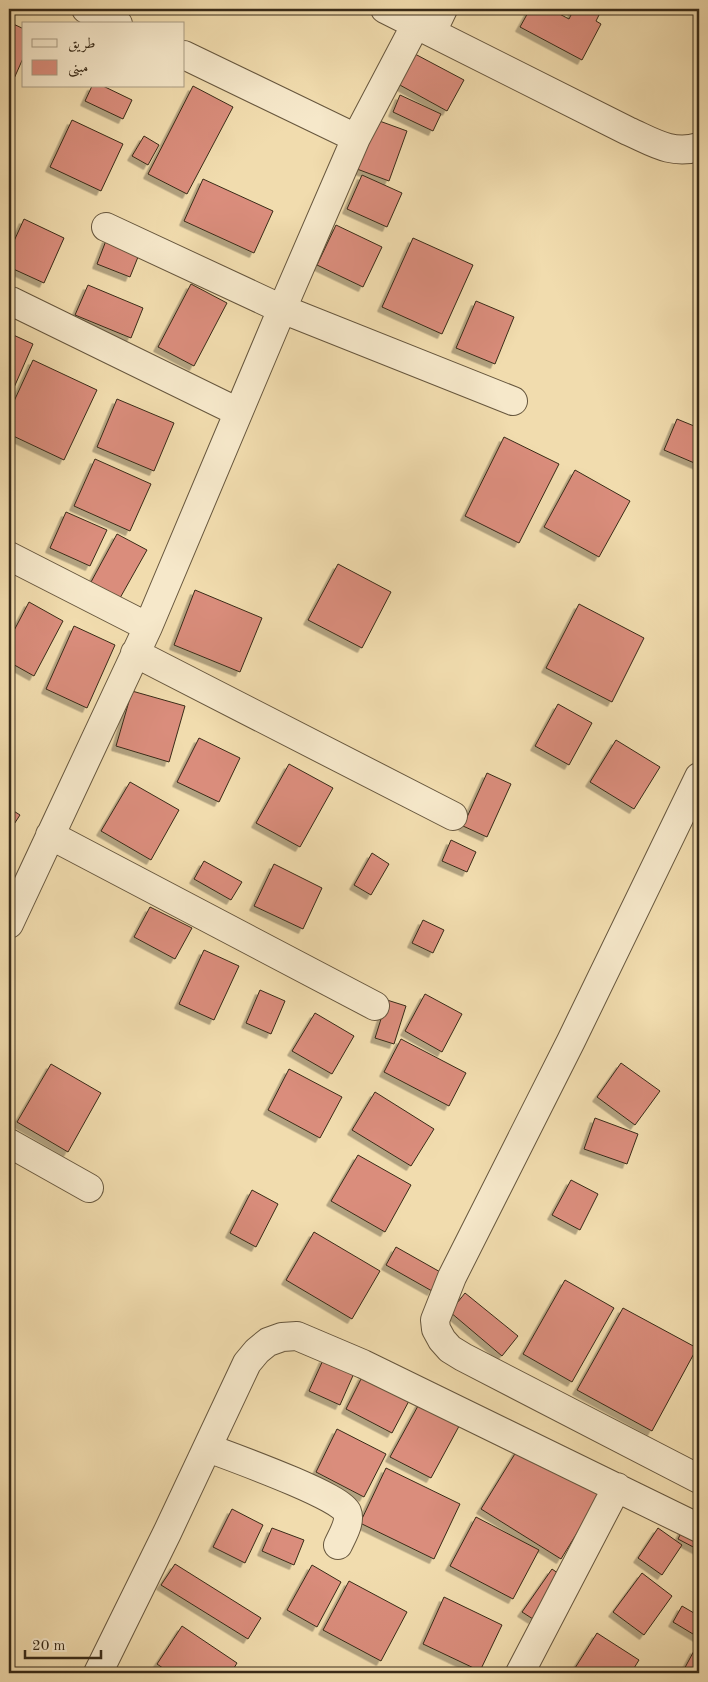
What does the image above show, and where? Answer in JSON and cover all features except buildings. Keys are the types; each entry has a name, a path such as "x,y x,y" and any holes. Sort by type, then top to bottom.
{"street":[{"path":"86,9 114,22"},
{"path":"385,9 430,22 628,131 666,148 685,151 699,147"},
{"path":"9,924 148,627 356,138 430,22"},
{"path":"185,55 356,138"},
{"path":"106,227 282,309 513,401"},
{"path":"11,301 238,412"},
{"path":"9,556 148,627"},
{"path":"135,653 453,816"},
{"path":"699,777 571,1041 452,1277 435,1320 436,1329 442,1340 450,1349 462,1357 699,1479"},
{"path":"50,835 375,1006"},
{"path":"9,1143 89,1188"},
{"path":"98,1673 208,1448 247,1363 268,1342 282,1337 297,1336 363,1364 699,1528"},
{"path":"208,1448 302,1486 340,1504 347,1512 348,1517 338,1545"},
{"path":"520,1673 617,1487"}]}
